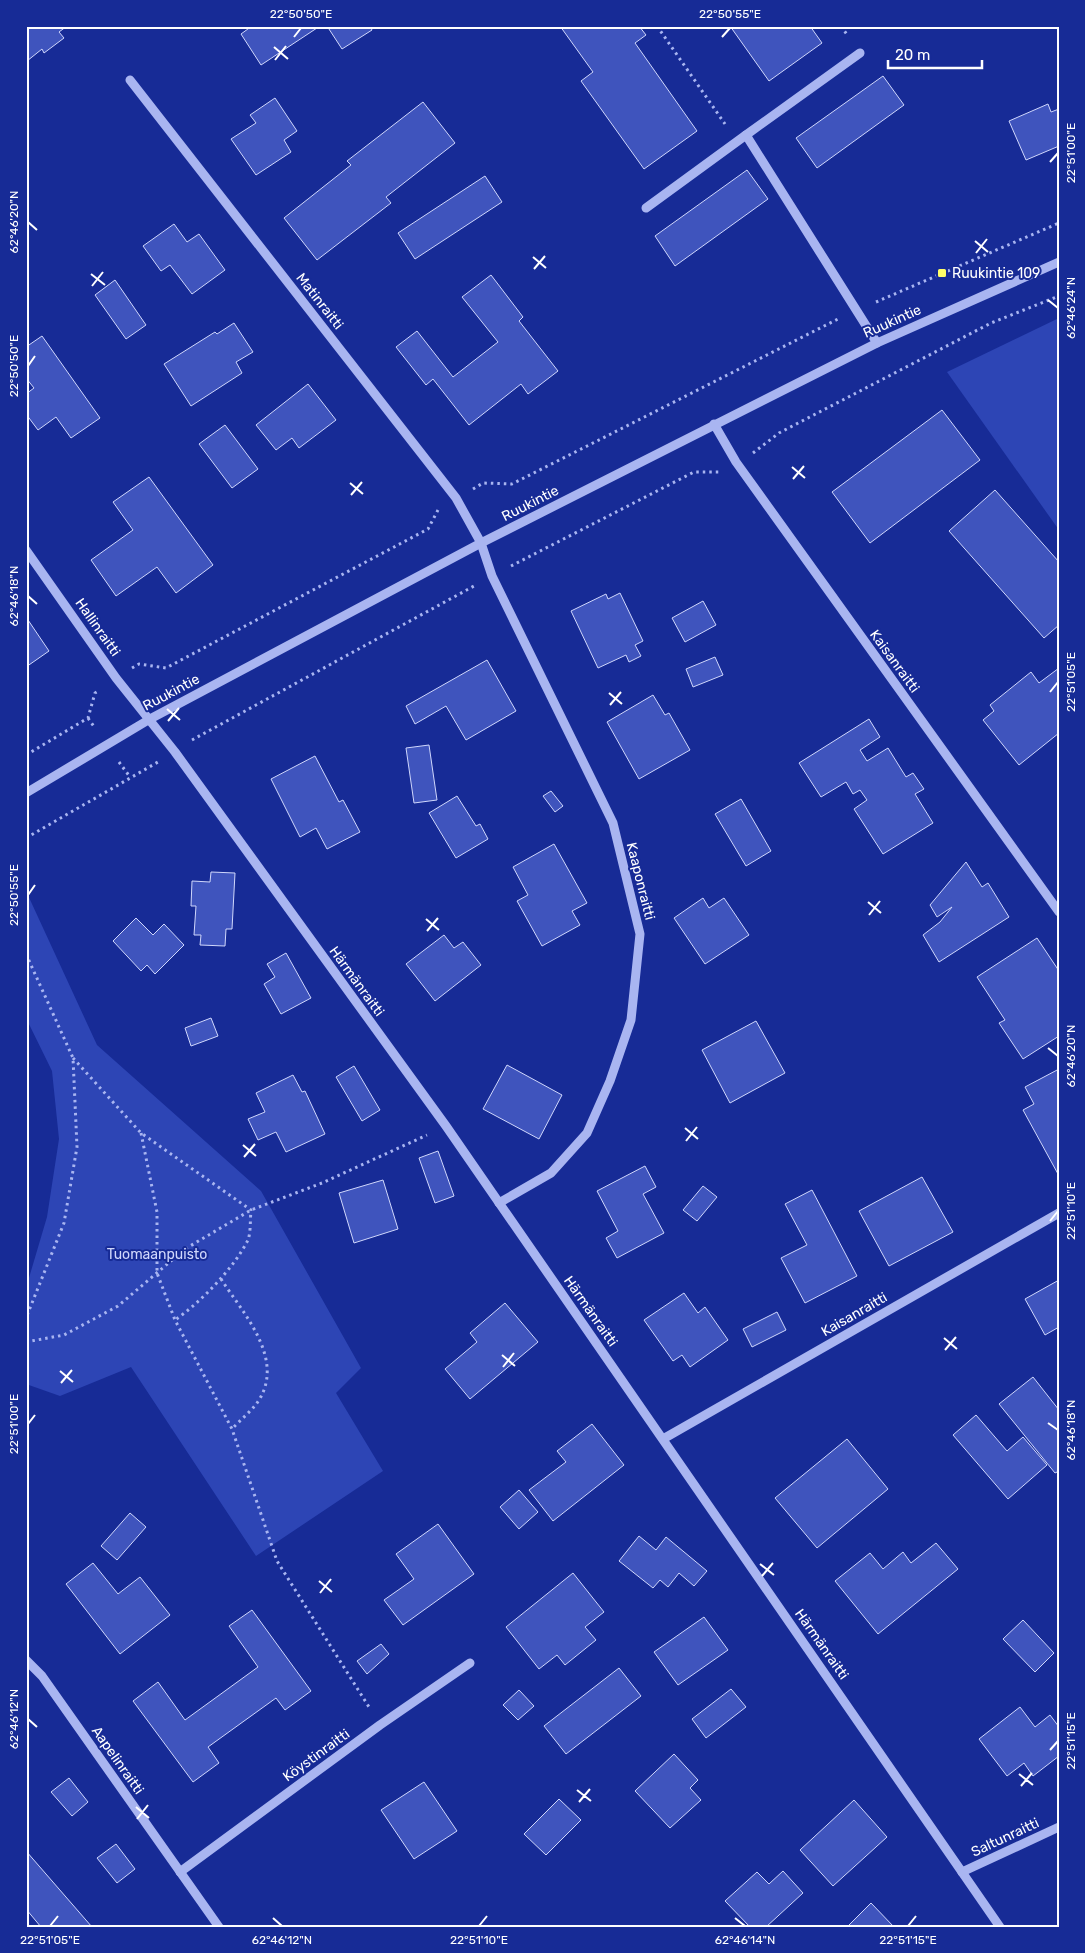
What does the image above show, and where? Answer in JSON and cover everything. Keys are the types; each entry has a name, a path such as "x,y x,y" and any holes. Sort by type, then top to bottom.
{"street":[{"path":"646,208 860,53"},
{"name":"Matinraitti","path":"130,80 456,498 481,544"},
{"path":"746,135 877,343"},
{"name":"Ruukintie","path":"26,794 150,719 481,544 714,424 877,343 1059,262"},
{"name":"Kaisanraitti","path":"714,424 736,462 1059,912"},
{"name":"Kaaponraitti","path":"481,544 492,576 613,823 640,934 631,1020 610,1081 587,1132 551,1173 499,1203"},
{"name":"Hallinraitti","path":"26,550 116,678 150,719"},
{"name":"Härmänraitti","path":"150,719 446,1126 1000,1927"},
{"name":"Kaisanraitti","path":"663,1439 1059,1214"},
{"name":"Aapelinraitti","path":"26,1660 42,1676 219,1927"},
{"name":"Köystinraitti","path":"180,1872 380,1725 470,1663"},
{"name":"Saltunraitti","path":"962,1872 1059,1827"}],"path":[{"path":"657,26 737,141"},
{"path":"26,755 88,718 96,693 139,664 166,668 175,664 428,529 440,506 483,483 512,484 857,310 1059,223"},
{"path":"26,838 175,752 202,732 369,644 492,576 694,472 717,473 756,451 779,433 991,323 1059,296"},
{"path":"26,954 73,1058 141,1133 251,1210"},
{"path":"26,1318 64,1223 77,1147 73,1058"},
{"path":"26,1342 64,1335 118,1306 185,1249 251,1210 322,1183 446,1126"},
{"path":"141,1133 157,1212 157,1273 175,1320 232,1429 277,1561 380,1725"},
{"path":"175,1320 192,1308 221,1279 248,1239 251,1210"},
{"path":"221,1279 261,1341 268,1369 259,1400 232,1429"}],"green space":[{"path":"1059,318 1059,530 947,372"},
{"name":"Tuomaanpuisto","path":"26,891 97,1045 261,1191 361,1368 336,1393 383,1471 256,1556 131,1367 60,1396 26,1384 26,1288 47,1217 59,1139 52,1071 26,1018"}],"building":[{"path":"26,26 67,26 59,32 64,38 44,53 42,49 27,61"},
{"path":"252,26 320,26 261,65 241,34"},
{"path":"327,26 370,26 372,30 342,49"},
{"path":"560,26 639,26 646,35 635,43 697,131 644,169 581,81 593,72"},
{"path":"730,26 810,26 822,43 769,81"},
{"path":"883,76 904,105 817,168 796,138"},
{"path":"275,98 297,131 284,140 291,152 256,175 231,139 256,123 250,115"},
{"path":"423,102 455,143 386,197 391,203 317,260 284,218 351,165 347,161"},
{"path":"1048,104 1051,112 1059,109 1059,146 1026,160 1009,121"},
{"path":"747,170 768,199 675,266 655,236"},
{"path":"485,176 502,202 415,259 398,233"},
{"path":"174,224 187,242 199,234 225,270 192,294 170,265 161,271 143,246"},
{"path":"491,275 523,317 519,321 558,371 528,394 521,384 469,425 433,379 426,385 396,347 417,331 453,377 498,342 462,297"},
{"path":"115,280 146,325 126,339 95,295"},
{"path":"234,323 253,352 236,362 242,373 191,406 164,364 215,332 217,334"},
{"path":"42,336 100,418 71,438 56,417 38,430 26,414 26,394 34,388 26,378 26,347"},
{"path":"308,384 336,420 299,448 292,438 276,450 256,425"},
{"path":"942,410 980,460 870,543 832,492"},
{"path":"225,425 258,469 232,488 199,444"},
{"path":"149,477 213,565 176,593 157,567 116,596 91,560 133,530 113,502"},
{"path":"995,490 1059,562 1059,625 1044,638 949,531"},
{"path":"620,593 643,641 635,645 641,656 629,662 626,655 598,668 571,611 606,594 608,599"},
{"path":"703,601 716,625 685,642 672,618"},
{"path":"26,617 49,651 26,667"},
{"path":"715,657 723,675 693,687 686,669"},
{"path":"487,660 516,711 466,740 446,706 415,724 406,706"},
{"path":"1059,668 1059,733 1019,765 983,720 994,711 990,705 1031,672 1039,683"},
{"path":"653,695 665,715 669,713 690,750 639,779 607,722"},
{"path":"869,719 880,737 860,750 867,761 888,748 906,777 913,773 924,789 915,794 933,823 883,854 854,809 867,800 860,790 853,794 846,782 821,797 799,763"},
{"path":"429,745 437,800 414,803 406,748"},
{"path":"315,756 339,802 343,800 360,832 327,849 316,828 300,837 271,779"},
{"path":"551,791 563,806 555,812 543,796"},
{"path":"457,796 476,826 480,824 488,839 456,858 429,813"},
{"path":"741,799 771,851 746,866 715,814"},
{"path":"554,844 587,903 572,911 580,925 542,946 517,901 528,895 513,867"},
{"path":"966,862 982,887 988,883 1009,917 939,962 923,935 940,922 952,907 937,917 930,905"},
{"path":"211,872 235,873 232,929 226,929 225,946 200,945 201,935 194,935 196,906 191,906 192,881 210,882"},
{"path":"703,898 709,908 724,898 749,935 705,964 674,918"},
{"path":"136,918 153,935 164,924 184,945 155,974 147,965 141,971 113,941"},
{"path":"444,935 454,948 463,942 481,965 435,1001 406,964"},
{"path":"1037,938 1059,971 1059,1036 1023,1059 999,1023 1005,1020 977,977"},
{"path":"286,953 311,998 281,1014 264,984 275,977 267,964"},
{"path":"211,1018 218,1036 191,1046 185,1028"},
{"path":"756,1021 785,1073 730,1103 702,1050"},
{"path":"507,1065 562,1095 539,1139 483,1109"},
{"path":"354,1066 380,1110 362,1121 336,1077"},
{"path":"1059,1069 1058,1174 1023,1110 1034,1104 1025,1087"},
{"path":"293,1075 302,1092 305,1091 325,1134 286,1152 276,1132 258,1140 248,1119 265,1112 256,1093"},
{"path":"438,1151 454,1196 435,1203 419,1158"},
{"path":"645,1166 656,1187 643,1194 664,1233 617,1258 606,1238 618,1231 597,1191"},
{"path":"922,1177 953,1232 889,1266 859,1211"},
{"path":"383,1180 398,1229 354,1243 339,1193"},
{"path":"703,1186 717,1197 697,1221 683,1210"},
{"path":"812,1190 857,1276 805,1303 781,1258 807,1245 785,1204"},
{"path":"1059,1280 1059,1327 1045,1335 1025,1299"},
{"path":"684,1293 698,1313 705,1307 728,1340 690,1367 682,1355 673,1361 644,1320"},
{"path":"505,1303 538,1342 470,1399 445,1369 477,1342 470,1333"},
{"path":"777,1312 786,1330 752,1347 743,1329"},
{"path":"1033,1377 1059,1410 1059,1471 1055,1473 999,1404"},
{"path":"976,1415 1007,1451 1023,1437 1047,1465 1008,1499 953,1435"},
{"path":"592,1424 624,1465 553,1521 529,1490 566,1462 557,1451"},
{"path":"847,1439 888,1489 817,1548 775,1498"},
{"path":"519,1490 538,1512 519,1529 500,1507"},
{"path":"130,1513 146,1527 117,1560 101,1546"},
{"path":"438,1524 474,1574 403,1625 384,1600 414,1579 396,1554"},
{"path":"639,1536 656,1550 666,1537 707,1571 694,1586 679,1573 668,1587 660,1580 653,1588 619,1561"},
{"path":"936,1543 958,1569 878,1634 835,1581 870,1553 883,1569 903,1552 911,1563"},
{"path":"93,1563 118,1594 140,1577 170,1615 120,1654 66,1584"},
{"path":"573,1573 604,1612 585,1627 596,1640 565,1665 557,1655 539,1669 506,1627"},
{"path":"252,1610 311,1691 285,1710 276,1698 208,1747 219,1763 193,1782 133,1701 158,1682 185,1720 258,1667 229,1626"},
{"path":"704,1617 728,1650 678,1685 654,1652"},
{"path":"1023,1620 1054,1653 1035,1672 1003,1639"},
{"path":"381,1644 389,1654 367,1674 357,1661"},
{"path":"619,1668 641,1696 566,1754 544,1726"},
{"path":"731,1689 746,1707 706,1738 692,1719"},
{"path":"519,1690 534,1706 518,1720 503,1705"},
{"path":"1020,1707 1035,1727 1050,1715 1059,1727 1059,1756 1033,1776 1024,1763 1007,1776 979,1739"},
{"path":"674,1754 698,1780 690,1788 701,1800 670,1828 635,1791"},
{"path":"69,1778 88,1802 72,1816 51,1792"},
{"path":"424,1782 457,1831 414,1859 381,1810"},
{"path":"559,1799 581,1820 546,1855 524,1834"},
{"path":"854,1800 887,1837 833,1886 800,1850"},
{"path":"116,1844 135,1869 117,1883 97,1858"},
{"path":"26,1851 92,1927 41,1927 26,1909"},
{"path":"783,1871 803,1893 766,1927 750,1927 725,1901 757,1872 769,1884"},
{"path":"871,1903 894,1927 847,1927"}],"place":[{"name":"Ruukintie 109","path":"942,273"}]}
